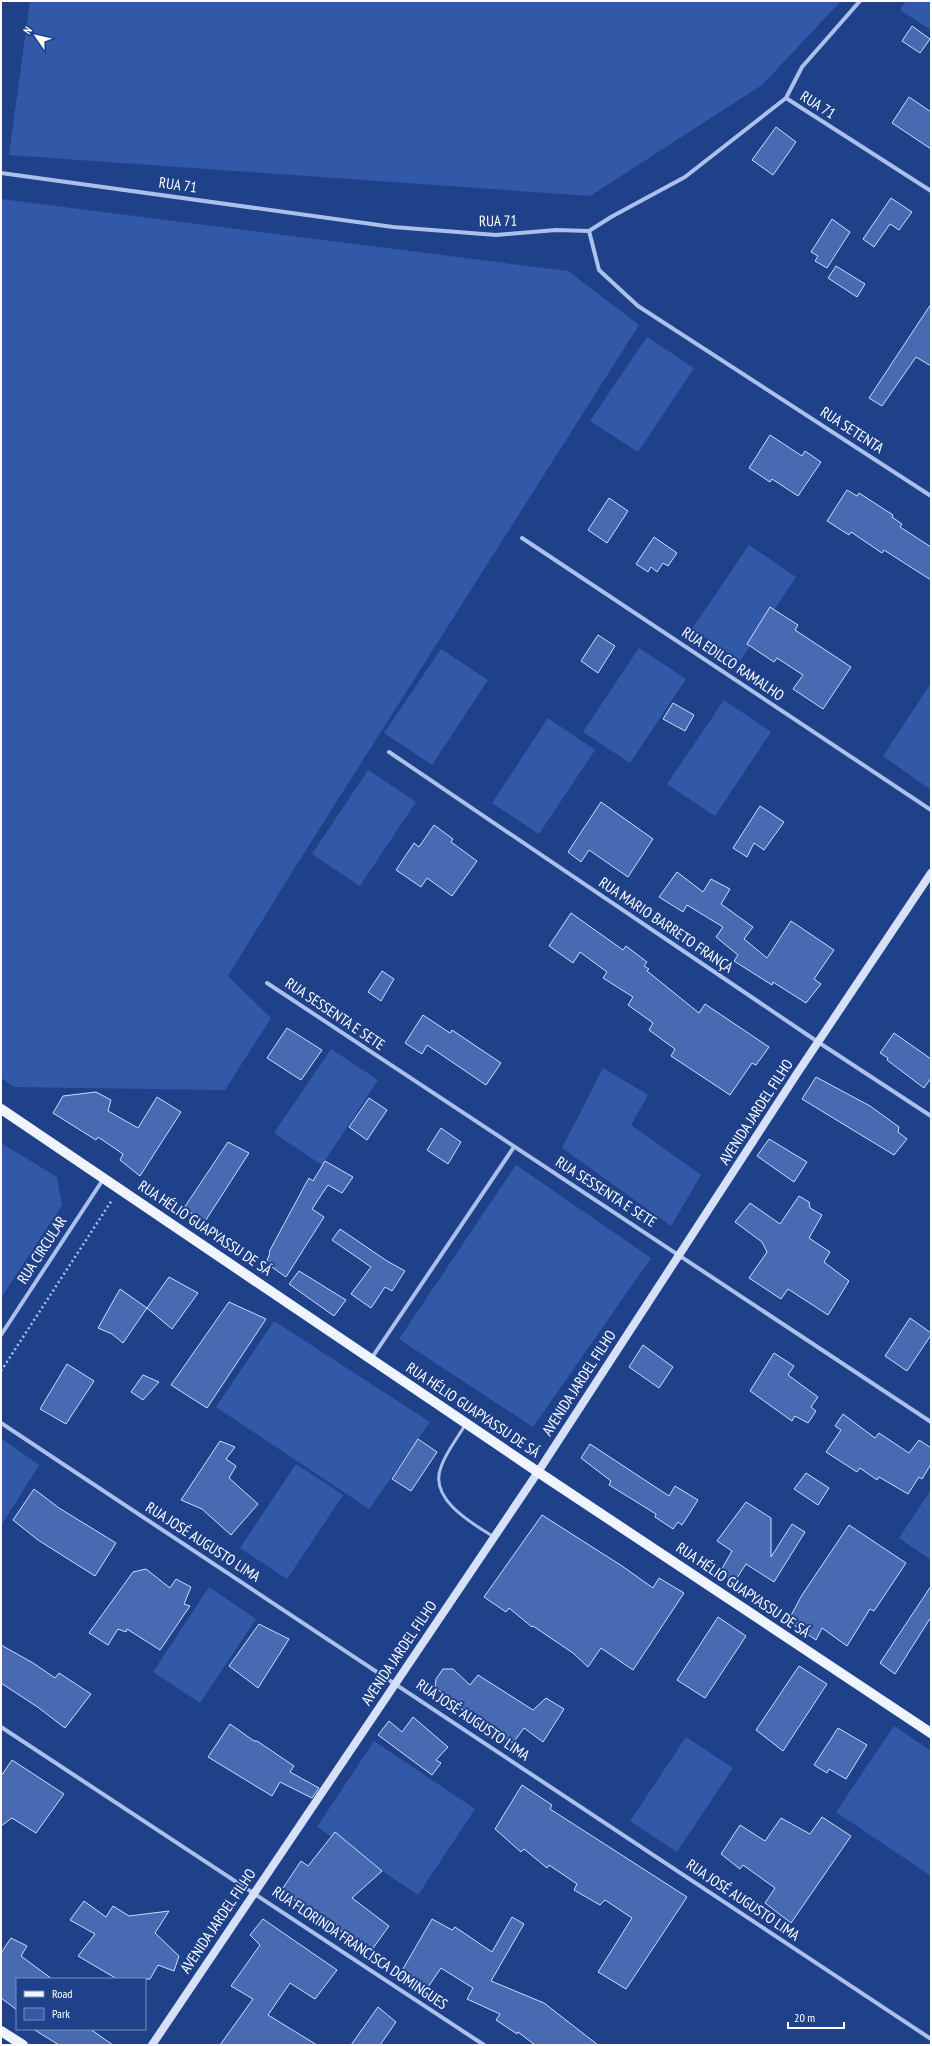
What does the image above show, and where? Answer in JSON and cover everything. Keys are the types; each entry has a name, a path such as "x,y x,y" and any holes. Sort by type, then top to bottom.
{"main road":[{"name":"AVENIDA JARDEL FILHO","path":"152,2045 538,1472 818,1042 931,873"},
{"name":"RUA HÉLIO GUAPYASSU DE SÁ","path":"1,1109 538,1472 931,1733"},
{"path":"1,2031 23,2045"}],"street":[{"path":"786,98 802,67 860,1"},
{"name":"RUA 71","path":"1,173 393,227 496,235 556,230 589,231 611,217 685,177 786,98 931,191"},
{"name":"RUA SETENTA","path":"589,231 599,270 638,306 931,496"},
{"name":"RUA EDILCO RAMALHO","path":"522,538 931,810"},
{"name":"RUA MARIO BARRETO FRANÇA","path":"389,752 818,1042 931,1116"},
{"name":"RUA SESSENTA E SETE","path":"267,983 931,1422"},
{"path":"371,1359 514,1147"},
{"name":"RUA CIRCULAR","path":"1,1335 104,1178"},
{"name":"RUA JOSÉ AUGUSTO LIMA","path":"1,1423 931,2039"},
{"name":"RUA FLORINDA FRANCISCA DOMINGUES","path":"1,1727 484,2045"}],"lane":[{"path":"466,1423 440,1469 439,1483 449,1503 460,1515 494,1537"}],"path":[{"path":"1,1371 120,1188"}],"green space":[{"path":"30,1 841,1 762,85 590,196 9,155"},
{"path":"906,1 931,1 931,30 900,10"},
{"path":"1,199 568,271 639,325 297,864 228,976 271,1018 225,1090 14,1087 1,1078"},
{"path":"647,337 694,368 638,452 590,421"},
{"path":"749,545 796,577 740,661 692,629"},
{"path":"639,648 686,679 630,763 583,732"},
{"path":"441,649 488,680 432,765 384,733"},
{"path":"931,683 931,790 883,756"},
{"path":"724,700 771,732 715,816 667,784"},
{"path":"548,718 595,750 539,834 492,803"},
{"path":"368,770 416,802 360,886 312,854"},
{"path":"331,1049 378,1080 322,1165 274,1133"},
{"path":"603,1068 648,1095 631,1125 701,1175 671,1226 562,1148"},
{"path":"1,1143 57,1177 62,1205 1,1298"},
{"path":"516,1165 651,1258 533,1427 399,1339"},
{"path":"274,1321 430,1422 369,1509 216,1407"},
{"path":"1,1438 39,1465 1,1526"},
{"path":"296,1464 343,1495 287,1579 240,1548"},
{"path":"931,1490 931,1560 899,1538"},
{"path":"209,1587 256,1619 200,1703 153,1672"},
{"path":"894,1726 931,1751 931,1876 836,1812"},
{"path":"686,1737 733,1768 677,1852 630,1821"},
{"path":"374,1741 475,1809 418,1895 317,1827"}],"building":[{"path":"912,26 930,39 920,53 902,41"},
{"path":"909,97 931,112 931,149 892,123"},
{"path":"776,127 796,142 773,175 752,160"},
{"path":"891,198 912,212 899,230 890,224 874,247 863,239"},
{"path":"832,219 850,232 827,268 815,261 818,256 811,252"},
{"path":"836,266 865,284 857,297 828,278"},
{"path":"931,304 931,366 916,357 882,406 869,398"},
{"path":"770,435 802,456 805,451 821,462 798,496 772,479 770,482 749,468"},
{"path":"847,490 857,496 859,493 893,515 892,517 902,524 900,527 931,547 931,580 884,550 882,553 851,532 849,535 827,521"},
{"path":"609,498 628,511 607,543 588,530"},
{"path":"654,537 677,553 668,566 663,563 657,572 651,567 648,572 636,564"},
{"path":"770,607 798,625 795,630 851,667 823,709 793,689 803,675 777,658 774,662 747,644"},
{"path":"598,635 615,646 598,673 581,661"},
{"path":"673,703 694,715 685,731 663,719"},
{"path":"601,802 653,839 628,877 589,850 581,862 568,852"},
{"path":"760,806 784,822 764,850 754,843 747,857 733,848"},
{"path":"434,825 453,839 451,842 477,861 452,896 427,878 421,887 396,870 414,843 419,847"},
{"path":"677,872 703,892 711,879 730,889 721,904 753,927 744,939 767,958 791,921 834,950 814,979 821,984 806,1003 773,982 772,985 734,961 738,955 716,937 723,927 687,905 683,912 659,897"},
{"path":"571,913 623,950 626,946 647,962 644,966 649,969 647,971 699,1013 705,1004 769,1047 756,1065 752,1063 730,1095 671,1056 675,1049 649,1030 653,1023 628,1005 633,997 603,978 607,972 580,952 573,963 549,946"},
{"path":"382,971 394,979 381,1001 368,992"},
{"path":"423,1015 450,1033 452,1030 501,1063 486,1085 427,1045 422,1054 405,1043"},
{"path":"287,1028 322,1050 301,1080 267,1058"},
{"path":"894,1033 931,1059 931,1078 924,1088 880,1053"},
{"path":"816,1077 870,1106 899,1127 898,1132 907,1139 894,1155 802,1099"},
{"path":"96,1092 111,1100 108,1111 138,1128 157,1097 181,1112 140,1176 120,1160 123,1154 98,1137 96,1140 53,1113 63,1096"},
{"path":"369,1098 387,1110 367,1140 349,1127"},
{"path":"441,1128 461,1142 448,1164 427,1150"},
{"path":"769,1139 807,1162 794,1182 757,1156"},
{"path":"228,1142 249,1153 204,1223 184,1208"},
{"path":"325,1161 353,1177 342,1193 328,1185 312,1209 324,1217 286,1277 266,1263 270,1253 269,1252 309,1178 313,1181"},
{"path":"799,1196 809,1202 810,1208 822,1215 809,1238 830,1252 824,1262 849,1281 828,1315 788,1289 781,1299 749,1278 767,1252 762,1242 735,1222 750,1203 780,1224"},
{"path":"340,1229 387,1261 405,1271 392,1291 385,1287 371,1308 351,1294 371,1267 332,1240"},
{"path":"299,1271 346,1300 334,1316 289,1284"},
{"path":"169,1277 198,1293 172,1329 147,1308"},
{"path":"120,1289 147,1308 123,1343 112,1334 98,1328"},
{"path":"229,1302 266,1319 207,1408 171,1385"},
{"path":"910,1318 931,1333 931,1335 907,1371 885,1356"},
{"path":"643,1345 673,1367 659,1388 629,1367"},
{"path":"774,1353 794,1366 788,1375 818,1397 811,1407 816,1411 808,1423 795,1416 792,1421 750,1391"},
{"path":"67,1364 94,1381 66,1424 40,1409"},
{"path":"143,1375 159,1382 143,1400 131,1392"},
{"path":"843,1414 875,1438 879,1433 909,1453 919,1440 931,1448 931,1464 922,1479 919,1477 908,1494 879,1477 877,1480 860,1468 857,1472 826,1452 841,1430 835,1426"},
{"path":"418,1439 437,1452 411,1491 392,1479"},
{"path":"220,1441 235,1447 226,1459 236,1466 229,1478 258,1504 231,1535 202,1509 181,1500"},
{"path":"590,1444 669,1496 675,1486 698,1500 682,1525 678,1522 673,1529 655,1517 656,1514 609,1485 611,1481 581,1458"},
{"path":"806,1473 829,1488 818,1505 794,1489"},
{"path":"34,1489 59,1508 116,1543 95,1576 38,1540 13,1520"},
{"path":"746,1502 771,1518 771,1557 792,1524 805,1532 774,1582 746,1564 735,1581 720,1572 732,1551 717,1541"},
{"path":"542,1515 622,1566 653,1588 659,1578 684,1593 633,1670 601,1648 588,1667 573,1653 533,1626 532,1627 509,1608 506,1612 484,1597"},
{"path":"849,1525 906,1563 874,1611 870,1609 847,1646 822,1628 816,1640 788,1621 802,1595"},
{"path":"146,1569 170,1588 176,1579 191,1587 184,1604 190,1606 160,1650 127,1629 126,1632 118,1629 108,1645 89,1633 133,1572"},
{"path":"931,1586 931,1617 895,1674 880,1663"},
{"path":"718,1617 746,1636 705,1698 677,1680"},
{"path":"259,1624 289,1639 258,1688 229,1666"},
{"path":"1,1645 33,1663 55,1678 59,1673 91,1694 65,1728 39,1708 1,1683"},
{"path":"799,1666 827,1684 783,1751 756,1730"},
{"path":"443,1669 453,1669 470,1685 478,1675 533,1710 546,1698 564,1709 543,1742 524,1728 513,1743 455,1705 435,1687 436,1679"},
{"path":"413,1717 448,1747 436,1760 441,1763 432,1775 378,1735 389,1721 402,1732"},
{"path":"230,1724 294,1766 290,1772 319,1788 312,1798 280,1782 272,1796 208,1757"},
{"path":"838,1728 867,1745 846,1779 829,1769 827,1773 814,1765"},
{"path":"12,1760 64,1794 36,1833 12,1818 1,1826 1,1776"},
{"path":"522,1785 552,1805 550,1809 687,1897 626,1989 598,1972 632,1918 605,1900 600,1905 574,1890 577,1884 549,1865 547,1868 524,1849 521,1852 495,1829"},
{"path":"822,1817 851,1836 791,1923 765,1903 775,1888 743,1865 740,1869 721,1854 740,1825 765,1841 781,1818 810,1834"},
{"path":"335,1832 382,1871 352,1898 389,1926 371,1951 281,1891 301,1861 308,1866"},
{"path":"84,1901 106,1917 113,1906 129,1916 169,1911 155,1933 179,1956 174,1971 158,1965 150,1979 115,1978 78,1956 95,1934 70,1920"},
{"path":"512,1917 524,1924 491,1981 544,2003 598,2045 535,2045 518,2032 517,2034 496,2020 500,2014 467,1999 473,1988 441,1968 426,1990 420,1990 400,1974 432,1919 452,1930 455,1927 492,1952"},
{"path":"263,1919 337,1970 315,1999 290,1983 268,2015 317,2045 220,2045 253,1999 231,1986 260,1945 250,1935"},
{"path":"11,1938 27,1946 21,1956 51,1978 16,1978 16,2009 1,1998 1,1953"},
{"path":"378,2007 396,2022 380,2045 351,2045"},
{"path":"35,2030 91,2030 113,2045 59,2045"}]}
